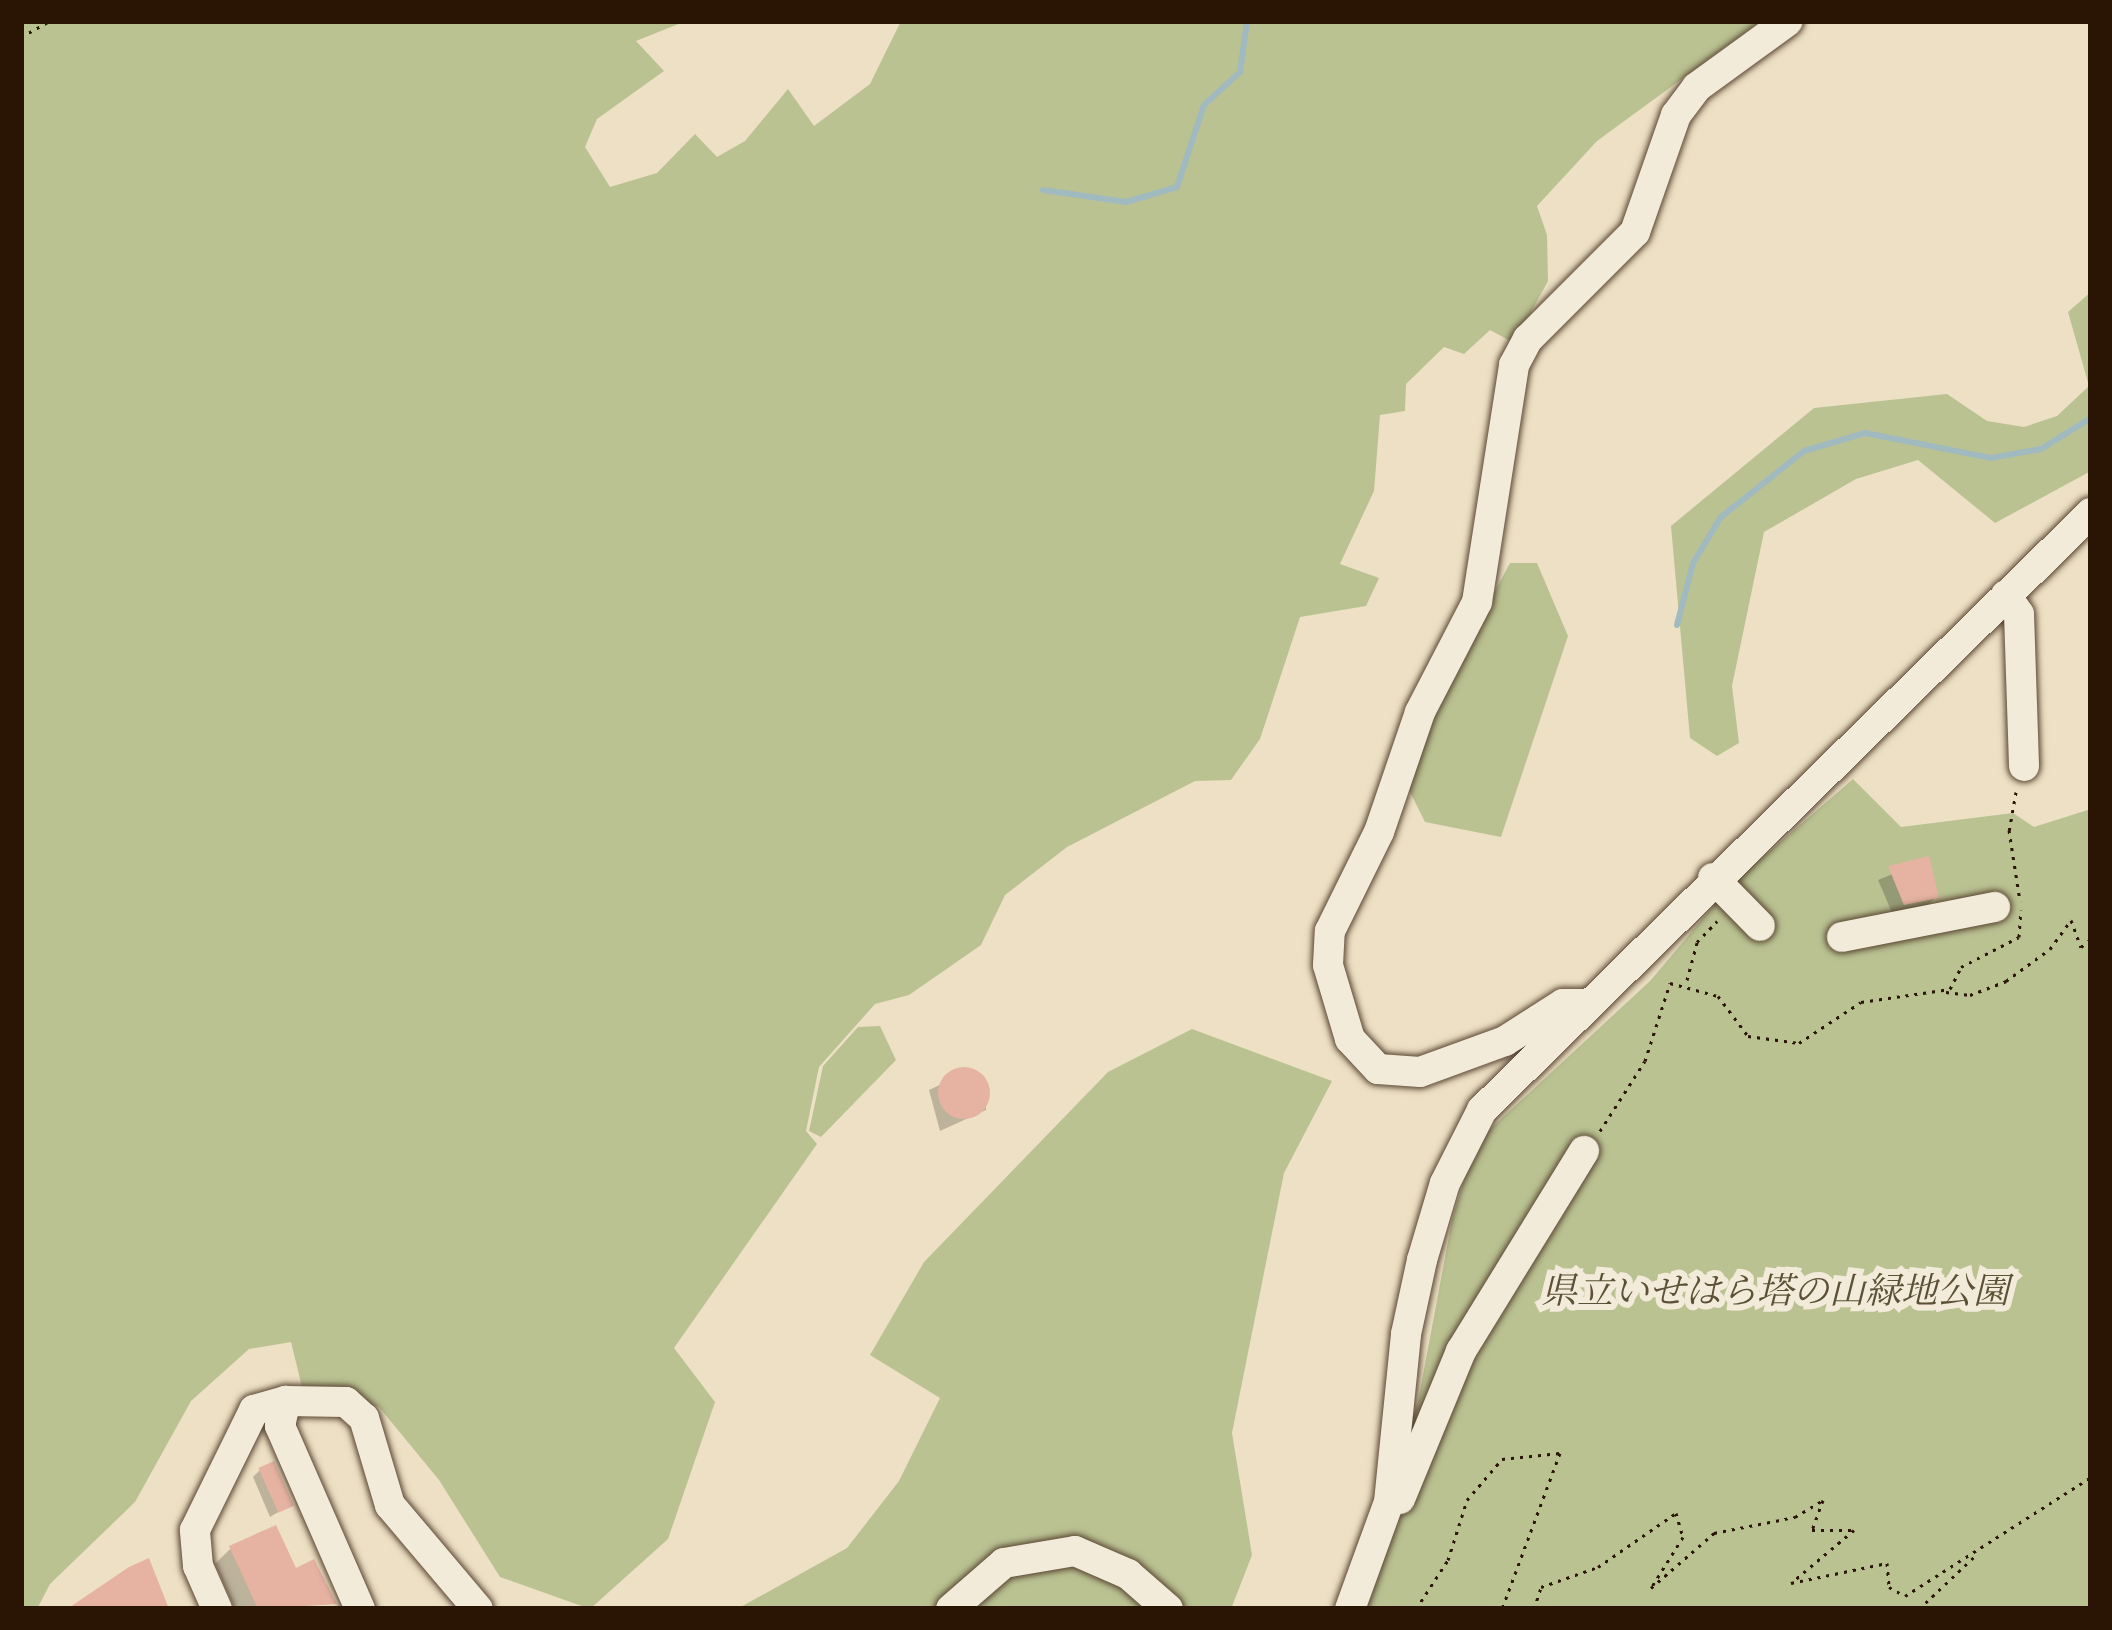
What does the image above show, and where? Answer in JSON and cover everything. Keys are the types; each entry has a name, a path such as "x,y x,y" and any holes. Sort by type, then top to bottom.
{"street":[{"path":"1586,1004 1563,1004 1505,1040 1420,1072 1378,1069 1350,1039 1328,965 1330,931 1379,832 1420,712 1477,602 1514,365 1528,339 1636,232 1676,116 1697,87 1788,21"},
{"path":"1350,1609 1389,1502 1406,1334 1445,1183 1482,1110 1713,878 2091,513"},
{"path":"2006,595 2019,614 2024,766"},
{"path":"1713,878 1760,926"},
{"path":"1842,937 1995,907"},
{"path":"1389,1502 1403,1498 1461,1352 1584,1151"},
{"path":"217,1609 197,1566 194,1530 254,1410 283,1413 346,1402 364,1418 390,1505 478,1609"},
{"path":"283,1413 360,1609"},
{"path":"951,1609 1004,1563 1075,1551 1128,1574 1168,1609"}],"path":[{"path":"21,37 50,21"},
{"path":"1687,982 1697,942 1722,916"},
{"path":"1584,1151 1645,1061 1670,983 1687,982 1718,996 1748,1036 1781,1043 1815,1037 1861,1002 1947,990 1970,995 2006,981 2050,949 2071,920 2080,947 2091,938"},
{"path":"1416,1609 1448,1560 1467,1500 1502,1460 1560,1453 1502,1609"},
{"path":"1534,1609 1541,1587 1598,1567 1676,1513 1683,1537 1652,1588 1714,1533 1795,1517 1823,1500 1812,1530 1853,1530 1791,1583 1886,1563 1888,1587 1905,1596 2091,1477"},
{"path":"1919,1609 1980,1552"}],"green space":[{"path":"21,21 686,21 636,41 664,71 597,119 585,147 610,187 657,173 695,134 717,157 745,141 788,89 814,126 870,84 901,21 1761,21 1597,141 1537,206 1547,235 1548,281 1514,343 1490,330 1464,354 1444,347 1406,384 1405,411 1380,415 1374,491 1340,564 1379,578 1366,606 1300,617 1260,739 1231,780 1195,781 1067,847 1005,895 981,945 909,995 875,1004 819,1067 806,1131 817,1144 674,1348 715,1402 668,1539 590,1609 500,1577 439,1480 379,1407 302,1387 291,1342 249,1349 191,1401 135,1502 50,1584 37,1609 21,1609"},
{"path":"2091,292 2091,471 1995,523 1918,460 1856,479 1764,532 1732,686 1739,743 1717,756 1690,738 1671,526 1814,408 1947,394 1987,421 2024,427 2057,416 2089,386 2068,312"},
{"path":"1510,563 1537,563 1568,636 1501,837 1425,822 1406,784 1423,726"},
{"name":"県立いせはら塔の山緑地公園","path":"1853,779 1901,827 2013,813 2034,827 2091,809 2091,1609 1352,1609 1418,1402 1452,1220 1475,1143 1650,981 1732,884"},
{"path":"880,1026 896,1060 821,1137 809,1131 823,1066 858,1027"},
{"path":"1192,1029 1332,1081 1284,1173 1232,1433 1252,1555 1231,1609 737,1609 847,1548 899,1481 940,1398 870,1355 924,1262 1108,1072"}],"building":[{"path":"1929,856 1939,898 1904,905 1888,866"},
{"path":"964,1067 982,1075 990,1093 982,1111 964,1119 946,1111 938,1093 946,1075"},
{"path":"274,1461 294,1506 278,1513 258,1468"},
{"path":"276,1525 296,1568 314,1559 337,1604 258,1609 229,1546"},
{"path":"149,1558 169,1609 67,1609 129,1567"}],"waterway":[{"path":"1043,190 1126,202 1177,187 1204,105 1240,72 1247,21"},
{"path":"1677,625 1693,563 1721,517 1804,451 1865,433 1991,458 2041,449 2091,418"}]}
